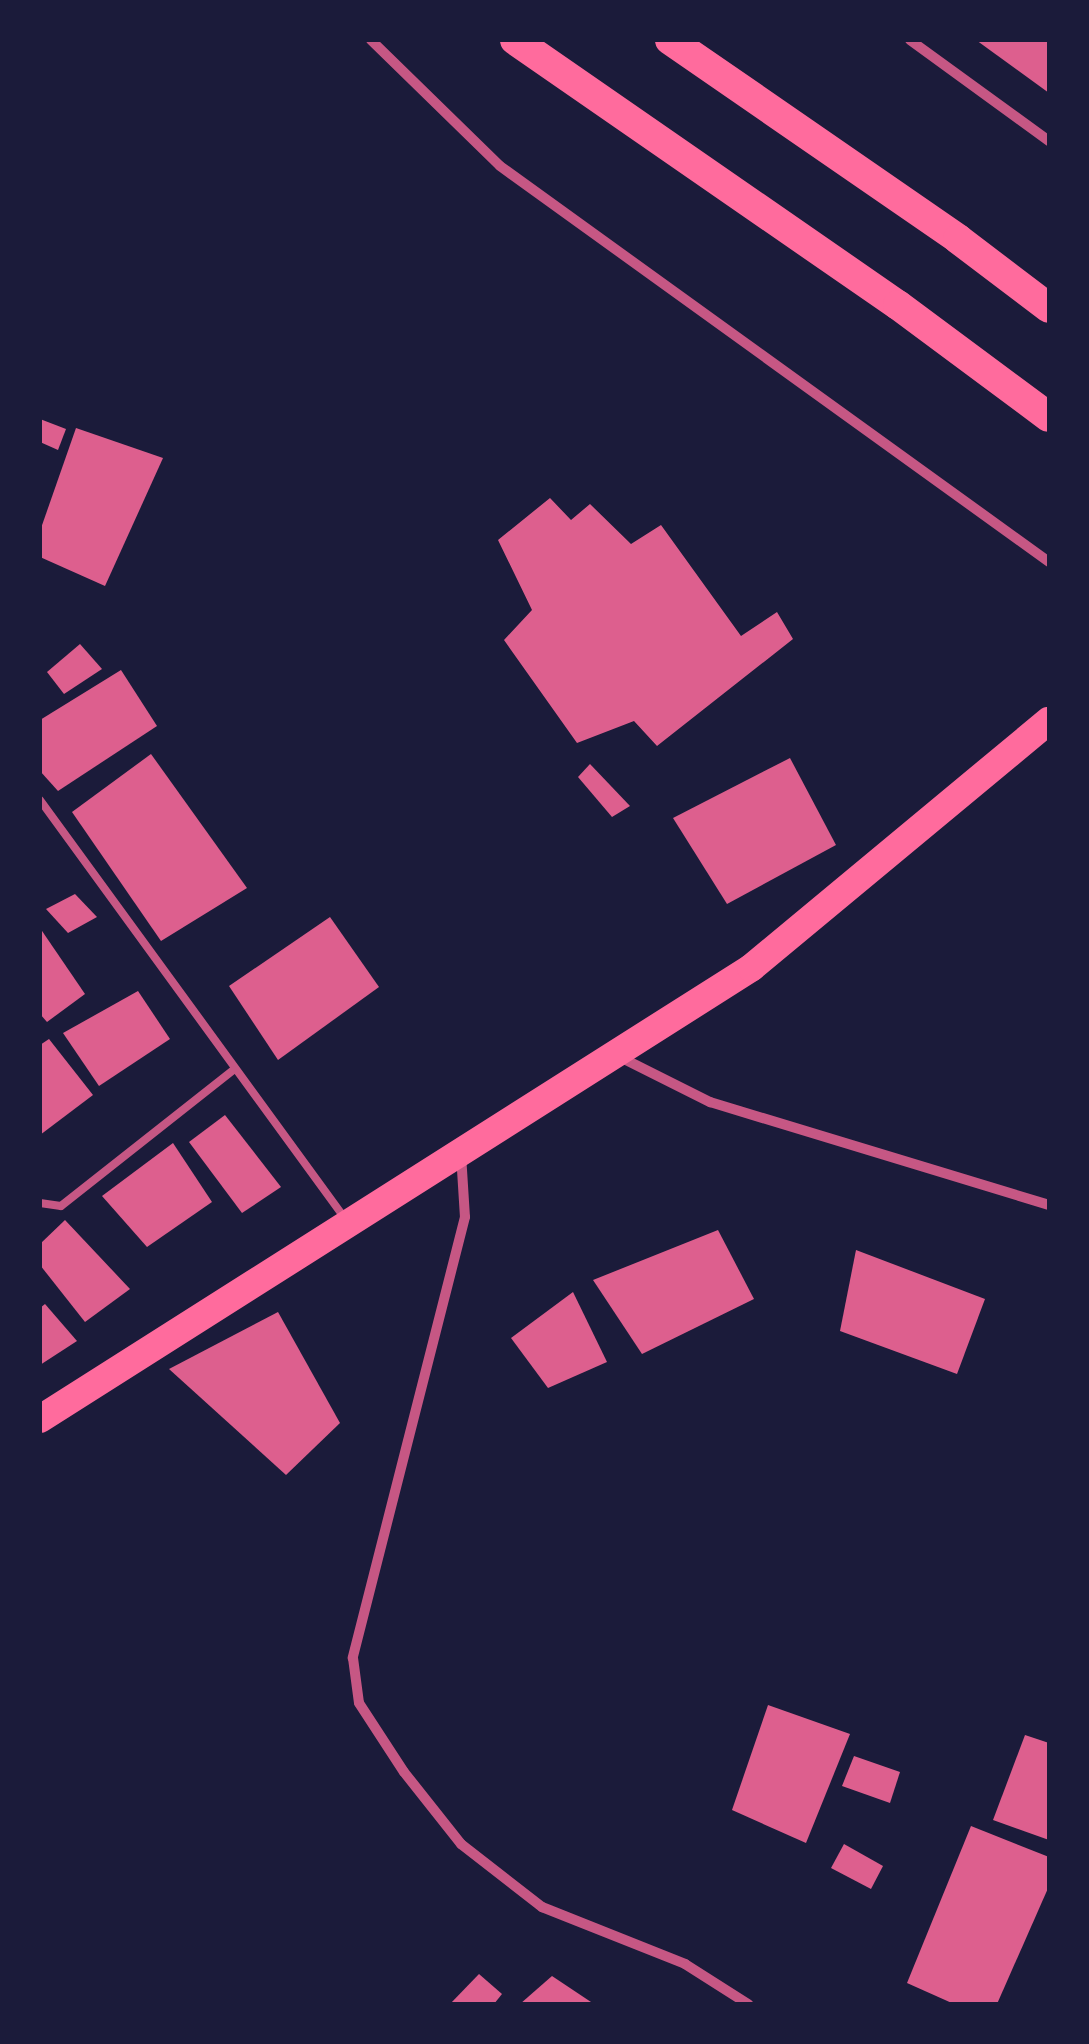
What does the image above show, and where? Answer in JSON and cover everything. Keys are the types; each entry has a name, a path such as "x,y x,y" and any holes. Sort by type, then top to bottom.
{"highway":[{"path":"515,40 898,305 1049,417"},
{"path":"670,40 958,238 1049,308"},
{"path":"40,1419 346,1220 751,968 1049,721"}],"street":[{"path":"371,40 500,166 1049,562"},
{"path":"910,40 1049,141"},
{"path":"615,1054 710,1102 1049,1205"},
{"path":"460,1149 465,1217 352,1658 359,1703 404,1772 461,1844 542,1907 685,1964 748,2004"}],"lane":[{"path":"40,800 233,1070 346,1220"},
{"path":"40,1203 60,1206 233,1070"}],"building":[{"path":"976,40 1049,40 1049,93"},
{"path":"40,419 66,429 58,450 40,442"},
{"path":"76,428 163,458 105,586 40,557 40,531"},
{"path":"550,498 571,520 590,504 631,544 661,525 741,636 777,612 793,639 657,746 634,721 577,743 504,640 532,610 498,540"},
{"path":"80,644 102,669 64,694 47,672"},
{"path":"121,670 157,726 58,791 40,771 40,720"},
{"path":"151,754 247,888 161,941 72,812"},
{"path":"790,758 836,845 727,904 673,818"},
{"path":"590,764 630,806 612,817 578,777"},
{"path":"75,894 97,917 68,933 46,909"},
{"path":"330,917 379,987 278,1060 229,986"},
{"path":"40,928 85,994 47,1022 40,1014"},
{"path":"138,991 170,1039 99,1086 63,1033"},
{"path":"49,1039 93,1095 40,1135 40,1045"},
{"path":"225,1115 281,1187 242,1213 189,1142"},
{"path":"173,1143 212,1202 147,1247 102,1196"},
{"path":"65,1220 130,1289 85,1322 40,1265 40,1244"},
{"path":"718,1230 754,1299 642,1354 593,1280"},
{"path":"856,1250 985,1299 957,1374 840,1331"},
{"path":"573,1292 607,1362 548,1388 511,1338"},
{"path":"45,1304 77,1341 40,1365 40,1308"},
{"path":"278,1312 340,1423 286,1475 169,1369"},
{"path":"768,1705 850,1734 806,1843 732,1810"},
{"path":"1025,1735 1049,1743 1049,1840 993,1820"},
{"path":"854,1756 900,1772 890,1803 842,1786"},
{"path":"971,1826 1049,1857 1049,1886 997,2004 954,2004 907,1983"},
{"path":"844,1844 883,1866 871,1889 831,1868"},
{"path":"479,1974 502,1994 494,2004 450,2004"},
{"path":"552,1976 594,2004 520,2004"}]}
